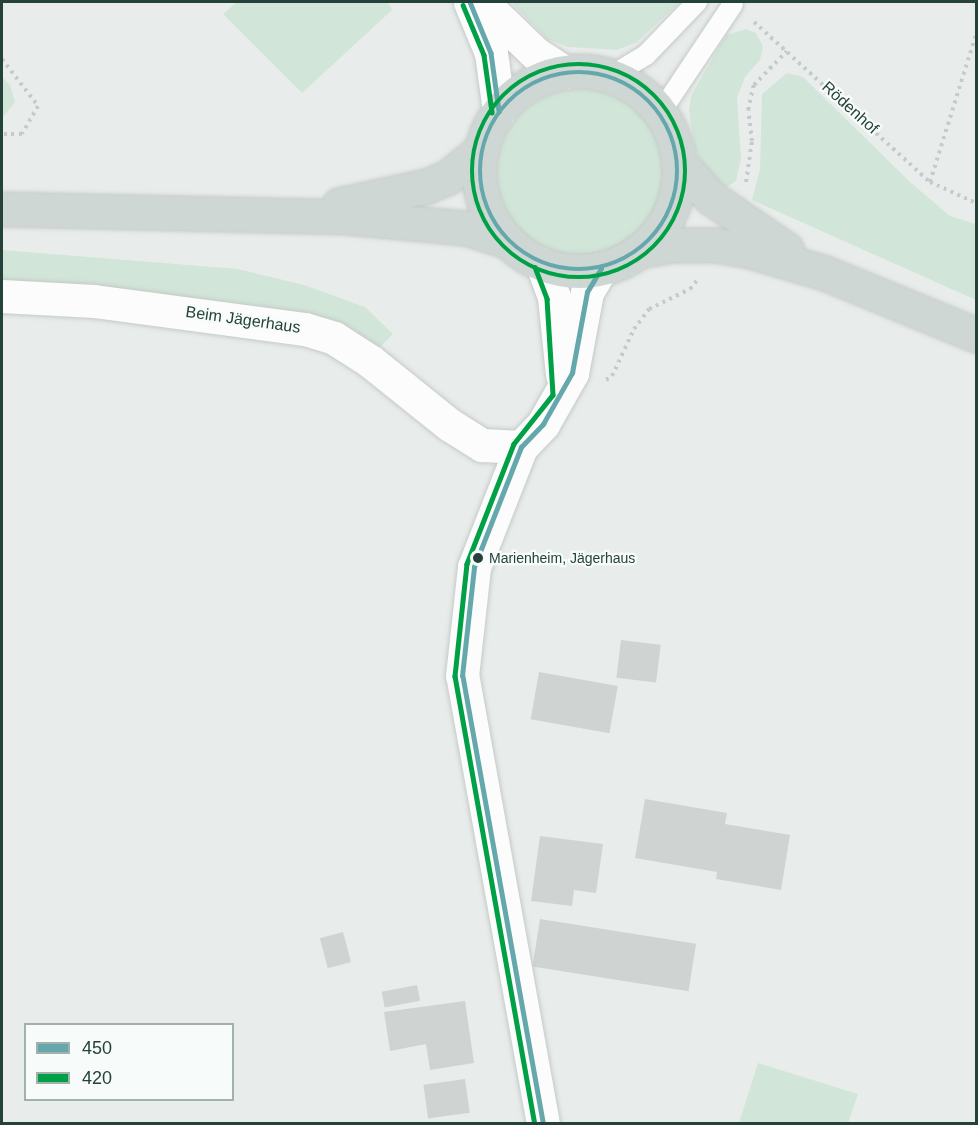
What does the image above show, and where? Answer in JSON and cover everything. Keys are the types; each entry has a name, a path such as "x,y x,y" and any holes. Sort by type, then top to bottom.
{"main road":[{"path":"266,214 368,200 427,186 448,177 481,150 499,111 531,84 564,72 611,76 638,90 660,113 669,128 679,162 678,188 670,212 657,233 638,251"},
{"path":"481,150 483,199 492,221 507,241"},
{"path":"679,162 710,197 825,273"},
{"path":"2,209 266,214 444,225 507,241 543,264 571,270 600,268 638,251 673,245 716,245 750,251 825,273 976,335"}],"street":[{"path":"470,2 491,53 499,111"},
{"path":"482,2 535,53 564,72"},
{"path":"543,264 554,297 561,398"},
{"path":"543,1124 462,676 474,567 521,447 561,398 572,373 586,292 600,268"},
{"name":"Beim Jägerhaus","path":"2,296 94,301 305,329 334,338 370,361 450,425 482,444 521,447"}],"lane":[{"path":"611,76 646,55 697,2"},
{"path":"660,113 734,4"}],"path":[{"name":"Rödenhof","path":"734,4 930,182 976,203"},
{"path":"930,182 976,34"},
{"path":"2,59 38,106 22,134 2,134"}],"green space":[{"path":"237,2 388,2 392,10 302,93 223,14"},
{"path":"511,2 680,2 637,42 617,50 568,47 547,39"},
{"path":"746,29 756,33 763,46 760,60 745,77 737,98 741,158 736,181 725,188 710,176 695,151 689,111 691,96 726,35"},
{"path":"787,73 803,77 910,182 950,216 976,224 976,300 752,200 760,169 762,94"},
{"path":"2,77 10,85 15,102 2,118"},
{"path":"580,89 612,95 639,113 657,140 663,172 657,204 639,231 612,249 580,255 548,249 521,231 503,204 497,172 503,140 521,113 548,95"},
{"path":"2,250 238,269 304,285 365,307 393,334 376,351 2,285"},
{"path":"758,1063 858,1094 848,1123 739,1123"}],"building":[{"path":"621,640 661,645 656,683 616,678"},
{"path":"539,672 618,686 609,733 531,719"},
{"path":"645,799 727,813 725,824 790,835 781,890 716,879 717,872 635,858"},
{"path":"540,836 603,844 596,893 574,890 572,906 531,901"},
{"path":"540,919 696,944 689,991 532,966"},
{"path":"343,932 351,962 328,968 320,938"},
{"path":"417,985 420,1001 385,1008 382,992"},
{"path":"465,1001 474,1063 430,1070 426,1044 390,1051 384,1012"},
{"path":"465,1079 470,1113 428,1119 423,1085"}],"transit line":[{"name":"450","path":"470,2 491,53 499,111"},
{"name":"420","path":"463,5 484,55 492,112"},
{"name":"420","path":"579,64 600,66 620,72 655,95 678,130 684,150 686,171 684,192 678,212 655,247 620,270 600,276 579,278 558,276 538,270 503,247 480,212 474,192 472,171 474,150 480,130 503,95 538,72 558,66 579,64"},
{"name":"450","path":"569,72 589,72 626,83 656,108 671,133 677,152 678,171 677,190 667,218 642,248 626,259 608,266 589,270 569,270 532,259 502,234 491,218 484,200 480,181 480,161 491,124 516,94 532,83 550,76 569,72"},
{"name":"420","path":"535,267 547,299 553,395 514,444 467,564 455,676 535,1124"},
{"name":"450","path":"543,1124 462,676 474,567 521,447 543,424 572,373 587,292 601,269"}],"place":[{"name":"Marienheim, Jägerhaus","path":"478,558"}]}
